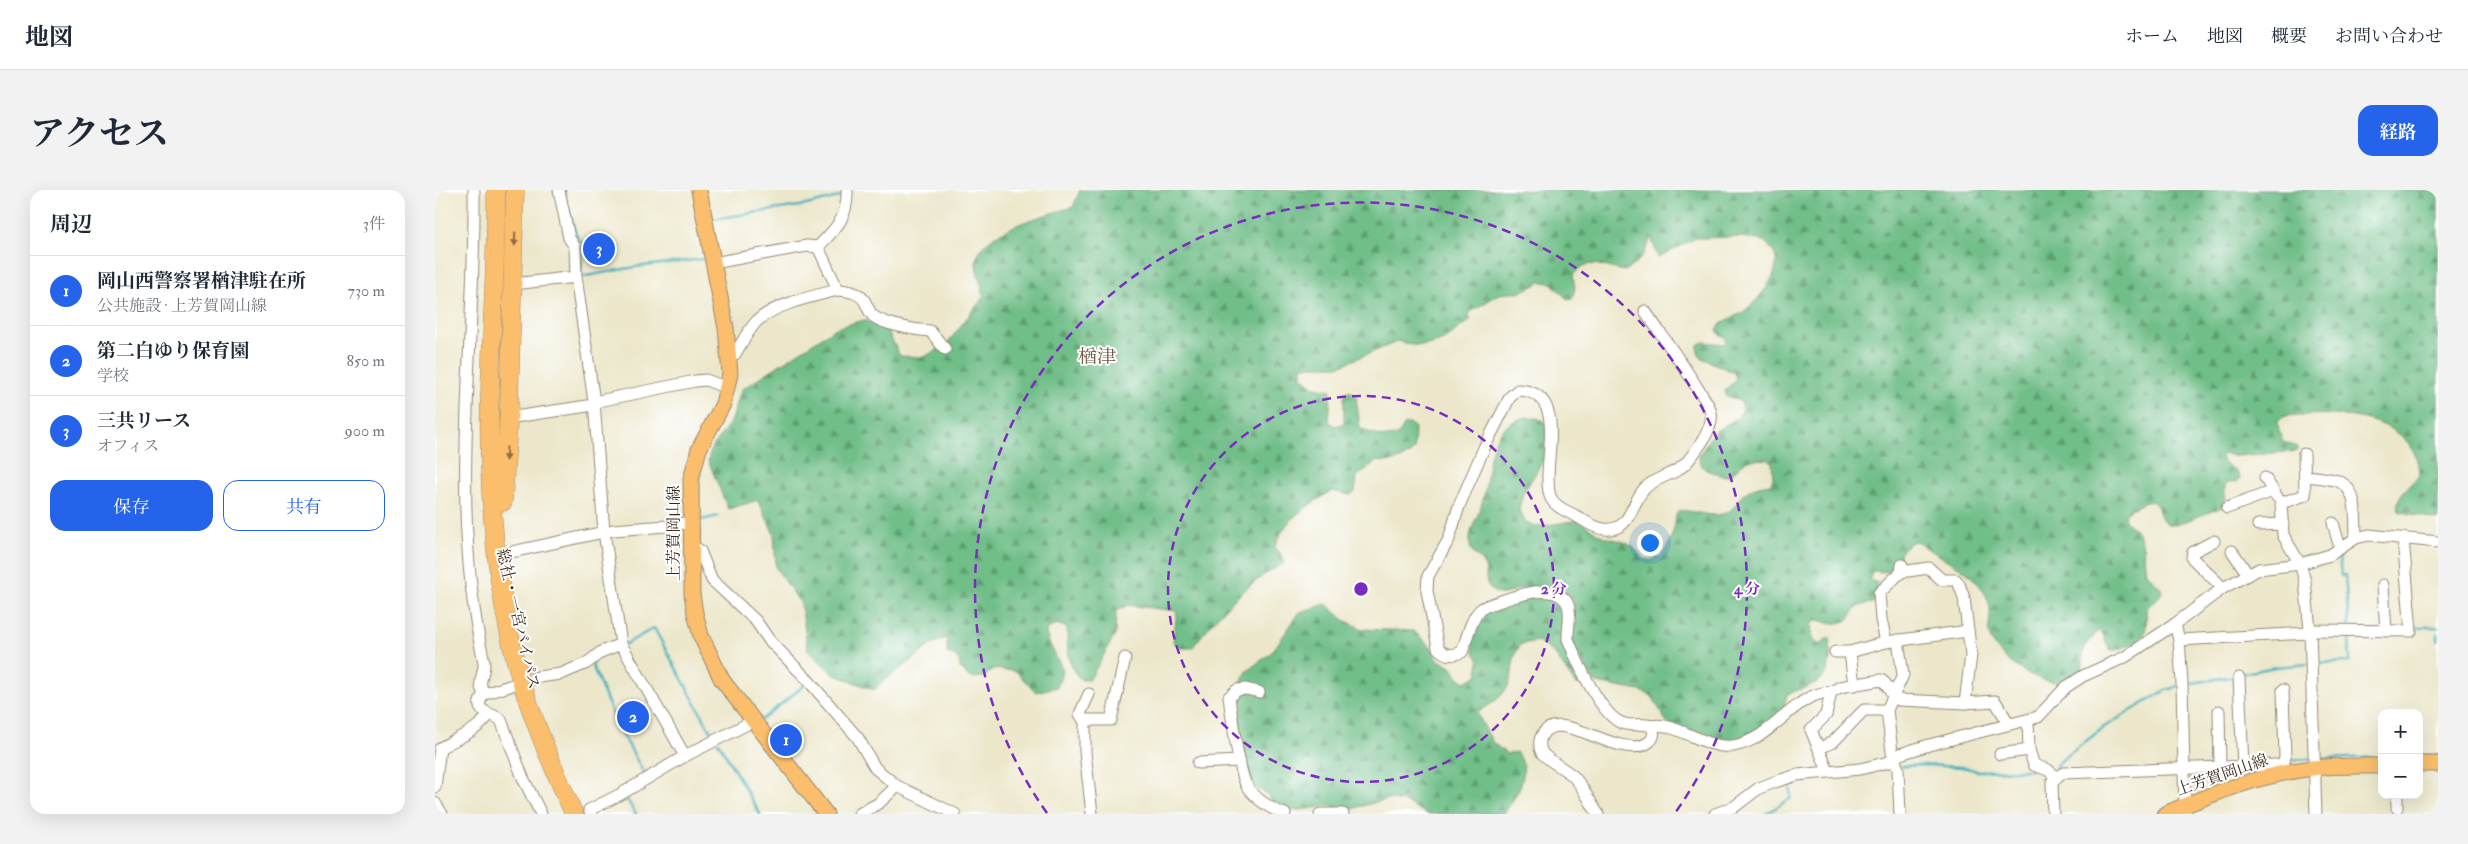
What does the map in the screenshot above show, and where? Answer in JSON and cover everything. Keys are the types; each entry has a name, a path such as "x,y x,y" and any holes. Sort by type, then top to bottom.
{"highway":[{"path":"487,190 479,420 485,491 495,513 503,506 508,418 515,190"},
{"name":"総社・一宮バイパス","path":"496,190 489,424 491,476 508,622 549,757 574,814"},
{"name":"総社・一宮バイパス","path":"495,513 526,681 581,814"}],"main road":[{"name":"上芳賀岡山線","path":"699,190 730,356 727,388 723,404 699,450 691,480 692,594 701,636 722,680 827,814"},
{"name":"上芳賀岡山線","path":"2165,814 2185,810 2282,765 2314,762 2378,766"},
{"path":"2423,764 2438,764"}],"street":[{"path":"474,190 467,423 466,532 471,596 484,662 484,670 479,686 484,694"},
{"path":"559,190 569,238 575,247 576,277 596,403 607,532 623,646 629,660 685,756"},
{"path":"818,247 839,225 845,214 847,190"},
{"path":"713,263 807,246 818,247"},
{"path":"818,247 838,290"},
{"path":"513,284 576,277"},
{"path":"730,356 735,354 756,323 766,314 813,296 838,290 857,294 864,299 871,314 879,319 905,328 930,331 945,349"},
{"path":"1645,311 1685,367 1711,413 1710,424 1700,445 1686,464 1678,470 1650,482 1623,525 1612,530 1600,529 1557,506 1551,497 1548,481 1551,424 1548,410 1537,396 1528,390 1518,390 1510,397 1484,448 1459,506 1449,539 1428,576 1427,592 1438,648 1444,654 1452,656 1462,652 1475,618 1481,608 1519,594 1541,592 1558,594 1567,602 1570,613 1567,627 1568,639 1600,702 1615,719 1625,724 1639,723 1652,726 1667,726 1702,742 1730,747 1749,743 1765,734 1813,695 1831,692 1840,687 1881,680 1894,698 1899,700 1995,701 2009,724"},
{"path":"508,418 596,403 695,381 706,380 727,388"},
{"path":"2281,503 2283,500 2303,497 2306,476 2304,454"},
{"path":"2306,476 2339,481 2345,486 2353,497 2356,538"},
{"path":"2265,478 2281,503 2283,535 2300,564 2305,581 2310,632 2315,814"},
{"path":"2227,508 2273,491"},
{"path":"503,554 607,532 691,522"},
{"path":"2333,523 2340,548"},
{"path":"2259,525 2283,524"},
{"path":"1715,814 1734,807 1759,788 1797,775 1828,771 1860,770 1889,762 1900,754 1929,745 2038,717 2066,687 2083,676 2116,662 2175,624 2223,588 2247,573 2271,566 2300,564 2330,555 2356,538 2369,535 2438,542"},
{"path":"2179,640 2386,628 2411,631 2403,538"},
{"path":"2214,541 2193,552 2192,558 2223,588"},
{"path":"692,545 700,552 712,580 756,620 769,640 859,738 875,768 897,786 955,814"},
{"path":"2232,551 2247,573"},
{"path":"1886,642 1881,619 1879,593 1902,568 1929,568 1942,580 1956,580 1964,598 1968,630 1970,673 1965,702"},
{"path":"2383,585 2386,628"},
{"path":"2175,624 2179,640 2182,684 2185,810"},
{"path":"1835,652 1850,652 1886,642 1968,630"},
{"path":"1898,640 1903,675 1887,710 1892,752 1896,758 1899,814"},
{"path":"541,814 523,778 501,720 489,714 480,706 479,701 484,694 526,681 561,674 587,663 601,652 623,646"},
{"path":"1850,652 1854,685"},
{"path":"1085,722 1088,720 1111,720 1125,658"},
{"path":"2239,678 2243,763"},
{"path":"1259,692 1246,689 1237,690 1229,698 1231,726 1237,740 1247,787 1273,810 1285,814"},
{"path":"2053,814 2052,782 2063,773 2220,763 2282,765 2283,690"},
{"path":"1828,771 1811,730 1826,715 1831,692"},
{"path":"1089,694 1080,714 1085,722 1085,752 1093,814"},
{"path":"1820,748 1833,742 1864,710 1887,710"},
{"path":"2219,711 2220,763"},
{"path":"435,787 440,748 466,733 486,719 489,714"},
{"path":"591,814 589,810 623,793 685,756 753,721"},
{"path":"2028,721 2029,750 2033,766 2048,770 2056,777"},
{"path":"1598,814 1581,785 1542,752 1539,742 1543,733 1551,727 1560,726 1597,735 1613,744 1629,748 1644,746 1652,739 1654,732 1652,726"},
{"path":"2000,754 2029,750"},
{"path":"1198,762 1240,761"},
{"path":"859,814 879,803 897,786"},
{"path":"2397,799 2397,808"},
{"path":"435,802 442,814"},
{"path":"1320,814 1343,814"}],"green space":[{"path":"1080,190 2438,190 2438,520 2398,511 2401,495 2419,475 2415,454 2404,439 2389,428 2369,420 2348,416 2286,416 2278,420 2279,431 2283,441 2297,447 2297,451 2237,456 2224,454 2221,456 2223,463 2237,471 2240,478 2237,482 2225,484 2225,506 2176,525 2163,521 2157,505 2153,502 2139,505 2125,515 2124,517 2127,522 2141,538 2147,573 2162,592 2146,609 2145,634 2133,644 2115,651 2109,649 2102,632 2098,631 2085,648 2080,672 2059,682 2037,678 2010,662 1996,648 1989,635 1990,606 1984,592 1973,578 1921,543 1914,541 1902,550 1899,564 1892,572 1872,571 1870,580 1878,583 1875,601 1859,607 1847,621 1832,624 1818,620 1811,624 1815,642 1821,645 1830,638 1830,663 1823,677 1809,686 1787,694 1783,712 1764,724 1758,732 1740,740 1728,742 1701,737 1667,723 1652,696 1640,691 1596,683 1574,649 1571,630 1574,609 1571,597 1567,593 1560,589 1539,586 1522,588 1505,594 1494,592 1487,583 1484,564 1473,553 1470,546 1470,535 1484,495 1489,461 1496,440 1511,423 1523,418 1530,417 1543,420 1547,428 1544,459 1523,494 1519,510 1525,521 1536,527 1578,520 1602,536 1627,543 1648,560 1660,556 1665,551 1672,536 1676,515 1679,511 1714,515 1726,513 1751,489 1770,484 1773,479 1772,462 1768,459 1747,460 1730,475 1724,476 1706,470 1700,464 1699,456 1713,433 1738,417 1743,409 1741,402 1725,395 1725,390 1734,382 1736,377 1733,372 1702,358 1698,352 1698,345 1704,342 1724,344 1726,342 1726,338 1720,335 1717,329 1723,322 1746,310 1769,284 1776,268 1774,253 1764,241 1741,237 1696,238 1658,258 1651,236 1642,256 1625,271 1596,264 1584,266 1578,270 1573,276 1575,288 1572,299 1568,300 1551,283 1541,282 1521,292 1499,294 1469,313 1470,321 1444,340 1436,343 1414,345 1399,341 1339,366 1302,366 1302,377 1314,387 1331,390 1329,422 1336,426 1344,423 1344,398 1347,391 1352,392 1356,397 1360,427 1373,434 1389,437 1398,434 1405,424 1411,424 1415,428 1414,450 1397,460 1388,462 1377,461 1357,476 1355,492 1350,495 1332,491 1297,514 1284,529 1275,547 1284,558 1284,563 1270,571 1234,600 1192,648 1181,648 1173,642 1177,611 1128,605 1116,611 1115,635 1090,679 1082,680 1073,670 1069,657 1067,628 1057,624 1046,630 1050,645 1063,670 1057,687 1035,692 1016,671 993,669 985,677 970,678 960,668 959,659 947,653 947,638 927,648 874,690 833,674 808,650 801,604 776,568 774,534 758,500 728,509 708,460 711,449 732,420 741,390 836,328 864,320 886,328 900,356 924,357 946,345 984,296 976,262 980,251 988,241 1032,219 1073,207"},
{"path":"1535,596 1556,597 1565,604 1583,685 1575,684 1554,653 1538,641 1521,644 1515,654 1510,681 1505,691 1497,700 1477,713 1493,743 1507,754 1516,752 1521,759 1523,775 1521,783 1504,814 1427,814 1407,803 1388,799 1351,809 1329,806 1291,811 1276,807 1267,794 1250,784 1244,766 1233,698 1247,671 1272,652 1300,612 1326,604 1344,620 1362,629 1414,631 1432,648 1437,659 1451,667 1459,678 1465,682 1477,676 1479,661 1474,652 1472,640 1479,620 1493,607"}],"waterway":[{"path":"565,190 566,199"},
{"path":"713,219 806,205 843,196"},
{"path":"568,206 576,234 584,246 581,270"},
{"path":"581,277 635,267 703,259"},
{"path":"697,521 718,516"},
{"path":"2339,555 2341,576 2345,575 2349,627"},
{"path":"2415,627 2438,627"},
{"path":"626,644 654,628 714,737"},
{"path":"2314,663 2350,662 2349,633"},
{"path":"2438,633 2438,640"},
{"path":"594,663 592,665 616,722 645,775"},
{"path":"2240,674 2275,667 2309,664"},
{"path":"2186,684 2235,676"},
{"path":"761,720 806,684"},
{"path":"2056,771 2057,764 2104,727 2166,690 2179,686"},
{"path":"718,742 760,814"},
{"path":"2423,756 2438,755"},
{"path":"2318,759 2378,757"},
{"path":"2288,760 2310,759"},
{"path":"1902,766 1962,767 1978,771 2031,770"},
{"path":"1766,814 1791,798 1790,781"},
{"path":"624,795 636,814"}],"place":[{"name":"三共リース","path":"599,249"},
{"name":"第二白ゆり保育園","path":"633,717"},
{"name":"岡山西警察署楢津駐在所","path":"786,740"}],"district":[{"name":"楢津","path":"1097,357"}]}
